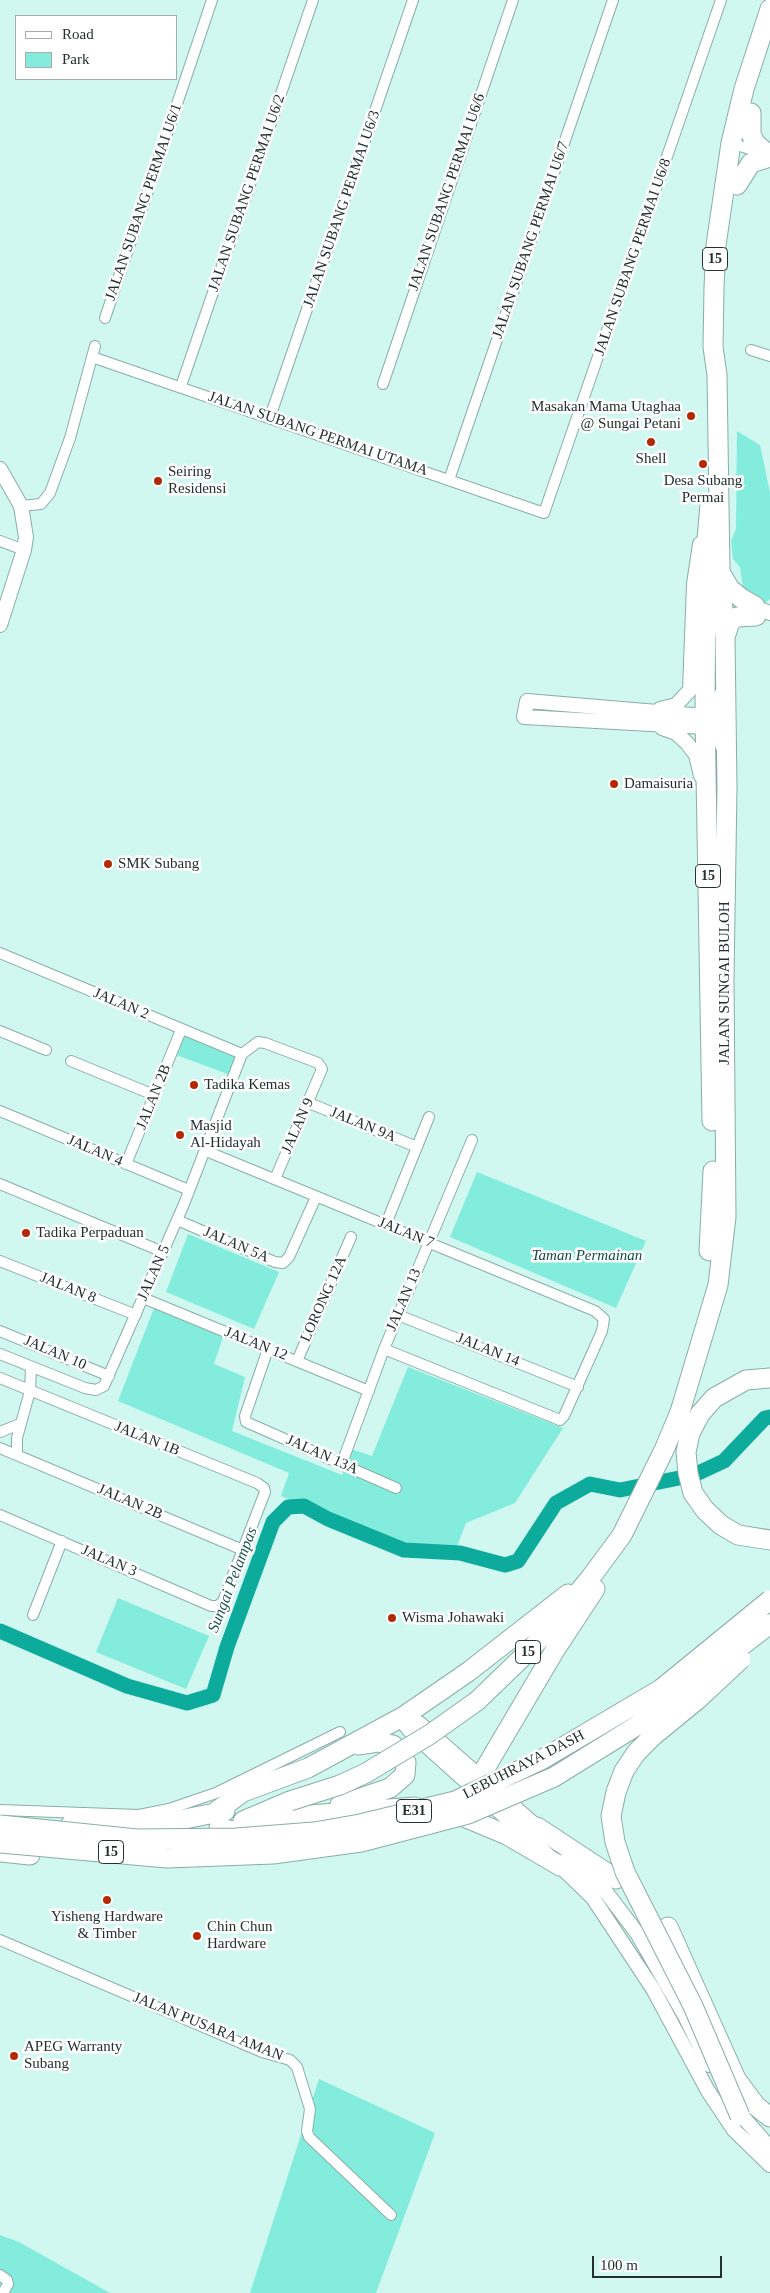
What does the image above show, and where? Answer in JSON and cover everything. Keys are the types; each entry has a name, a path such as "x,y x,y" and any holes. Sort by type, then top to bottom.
{"highway":[{"name":"JALAN SUNGAI BULOH","path":"718,375 713,347 716,245 737,145 744,89 770,9"},
{"name":"JALAN SUNGAI BULOH","path":"0,1819 112,1826 216,1820 290,1801 340,1785 366,1773 429,1735 476,1701 532,1648 609,1553 628,1524 664,1450 680,1412 718,1285 726,1218 724,960 725,638 720,571 718,375 722,347 724,285 737,185 737,145 751,113 770,45"},
{"path":"737,185 751,163 770,156 755,143 751,134 751,113"},
{"name":"JALAN SUNGAI BULOH","path":"704,1334 713,1163 708,957 706,551 718,419"},
{"path":"705,617 721,601 712,586 706,551"},
{"path":"720,571 730,589 763,614"},
{"path":"725,638 730,622 737,617 763,614"},
{"path":"770,1378 746,1380 714,1398 700,1414 690,1432 686,1452 693,1494 704,1510 721,1525 738,1535 770,1540"},
{"path":"480,1777 554,1650 590,1597 605,1569 609,1553"},
{"path":"345,1739 364,1743 393,1745 406,1762 405,1775 390,1788 310,1815 251,1829 234,1831 216,1820 243,1792 308,1768 345,1739 404,1716 468,1672 512,1636 591,1577"},
{"name":"LEBUHRAYA DASH","path":"0,1825 137,1838 236,1838 314,1832 351,1826 455,1801 541,1760 661,1689 770,1600"},
{"name":"LEBUHRAYA DASH","path":"0,1843 167,1858 273,1854 361,1842 468,1814 554,1777 613,1741 638,1725 770,1624"},
{"path":"740,2116 693,2006 625,1872 615,1842 611,1816 624,1771 636,1753 653,1736 698,1700 770,1630"},
{"path":"310,1815 400,1806 426,1807 456,1813 507,1835 560,1866"},
{"name":"JALAN SUNGAI BULOH","path":"0,1852 73,1857 182,1840 216,1820"},
{"path":"537,1827 616,1879"},
{"path":"668,1928 736,2079 756,2106 770,2118"}],"main road":[{"path":"0,469 21,506 26,538 24,550 3,608 0,625"},
{"path":"651,718 676,704 690,690 696,563 711,498"},
{"path":"721,601 763,614"},
{"path":"707,722 720,705 724,669"},
{"path":"708,831 701,777 696,755 688,743 676,734 651,718 527,701 524,717 651,718 707,722 721,738 726,757"},
{"path":"404,1716 419,1723 537,1827 606,1892 637,1933 685,2016 715,2079 740,2116 770,2148"},
{"path":"404,1716 406,1726 410,1731 593,1898 629,1949 653,1989 708,2091 734,2130 770,2165"}],"street":[{"name":"JALAN SUBANG PERMAI U6/1","path":"105,318 212,0"},
{"name":"JALAN SUBANG PERMAI U6/2","path":"181,386 313,0"},
{"name":"JALAN SUBANG PERMAI U6/3","path":"270,417 414,0"},
{"name":"JALAN SUBANG PERMAI U6/6","path":"383,384 513,0"},
{"name":"JALAN SUBANG PERMAI U6/7","path":"449,480 613,0"},
{"name":"JALAN SUBANG PERMAI U6/8","path":"544,513 721,0"},
{"path":"737,145 770,156"},
{"path":"21,506 40,504 50,493 70,438 95,346"},
{"path":"751,350 770,356"},
{"name":"JALAN SUBANG PERMAI UTAMA","path":"92,357 181,386 544,513"},
{"path":"0,541 24,550"},
{"name":"JALAN 2","path":"0,953 242,1054"},
{"name":"JALAN 2B","path":"126,1164 181,1030"},
{"path":"0,1031 46,1050"},
{"name":"JALAN 9","path":"242,1054 254,1043 265,1042 318,1063 322,1069 322,1073 275,1180"},
{"name":"JALAN 5","path":"0,1354 91,1390 104,1386 206,1151 242,1054"},
{"path":"71,1061 154,1095"},
{"name":"JALAN 9A","path":"308,1103 416,1147"},
{"name":"JALAN 4","path":"0,1111 189,1190"},
{"path":"386,1224 429,1117"},
{"name":"JALAN 13","path":"342,1463 384,1349 472,1140"},
{"name":"JALAN 7","path":"206,1151 595,1311 604,1319 602,1331 578,1386"},
{"path":"0,1184 163,1252"},
{"name":"JALAN 5A","path":"177,1220 275,1262 283,1263 289,1257 316,1197"},
{"name":"LORONG 12A","path":"297,1361 351,1237"},
{"name":"JALAN 8","path":"0,1260 136,1315"},
{"name":"JALAN 12","path":"143,1298 368,1391"},
{"name":"JALAN 14","path":"398,1315 578,1386"},
{"name":"JALAN 10","path":"0,1331 109,1376"},
{"name":"JALAN 13A","path":"268,1349 245,1418 249,1423 396,1488"},
{"path":"384,1349 557,1420 564,1416 578,1386"},
{"path":"16,1454 20,1424 30,1391 31,1367"},
{"name":"JALAN 1B","path":"0,1378 257,1483 264,1488 264,1496 242,1550"},
{"path":"0,1432 20,1424"},
{"name":"JALAN 2B","path":"0,1448 242,1550"},
{"name":"JALAN 3","path":"0,1515 211,1606 218,1606 223,1601 242,1550"},
{"path":"33,1616 62,1541"},
{"path":"0,1810 139,1815 169,1809 216,1793 255,1775 345,1739"},
{"name":"JALAN PUSARA AMAN","path":"0,1940 262,2052 290,2060 297,2067 310,2109 307,2131 309,2137 391,2215"},
{"path":"0,2275 7,2280 8,2284 3,2293"}],"green space":[{"path":"737,431 760,445 770,493 770,599 764,604 744,595 740,567 733,559 731,541 736,529"},
{"path":"184,1034 236,1054 228,1074 176,1055"},
{"name":"Taman Permainan","path":"477,1172 646,1241 616,1308 450,1237"},
{"path":"188,1234 279,1272 254,1329 166,1292"},
{"path":"154,1308 223,1337 214,1364 245,1377 232,1431 342,1475 351,1449 372,1456 408,1367 563,1428 515,1503 466,1523 456,1549 403,1544 281,1496 289,1473 118,1401"},
{"path":"118,1598 209,1636 186,1689 96,1652"},
{"path":"319,2079 435,2133 376,2293 250,2293"},
{"path":"0,2235 19,2242 110,2293 0,2293"}],"waterway":[{"name":"Sungai Pelampas","path":"0,1631 127,1686 187,1703 213,1695 227,1647 273,1522 288,1507 304,1506 328,1519 404,1550 460,1553 505,1565 518,1561 556,1503 590,1484 620,1490 694,1475 724,1461 765,1418 770,1417"}],"place":[{"name":"Masakan Mama Utaghaa @ Sungai Petani","path":"691,416"},
{"name":"Shell","path":"651,442"},
{"name":"Desa Subang Permai","path":"703,464"},
{"name":"Seiring Residensi","path":"158,481"},
{"name":"Damaisuria","path":"614,784"},
{"name":"SMK Subang","path":"108,864"},
{"name":"Tadika Kemas","path":"194,1085"},
{"name":"Masjid Al-Hidayah","path":"180,1135"},
{"name":"Tadika Perpaduan","path":"26,1233"},
{"name":"Wisma Johawaki","path":"392,1618"},
{"name":"Yisheng Hardware & Timber","path":"107,1900"},
{"name":"Chin Chun Hardware","path":"197,1936"},
{"name":"APEG Warranty Subang","path":"14,2056"}]}
